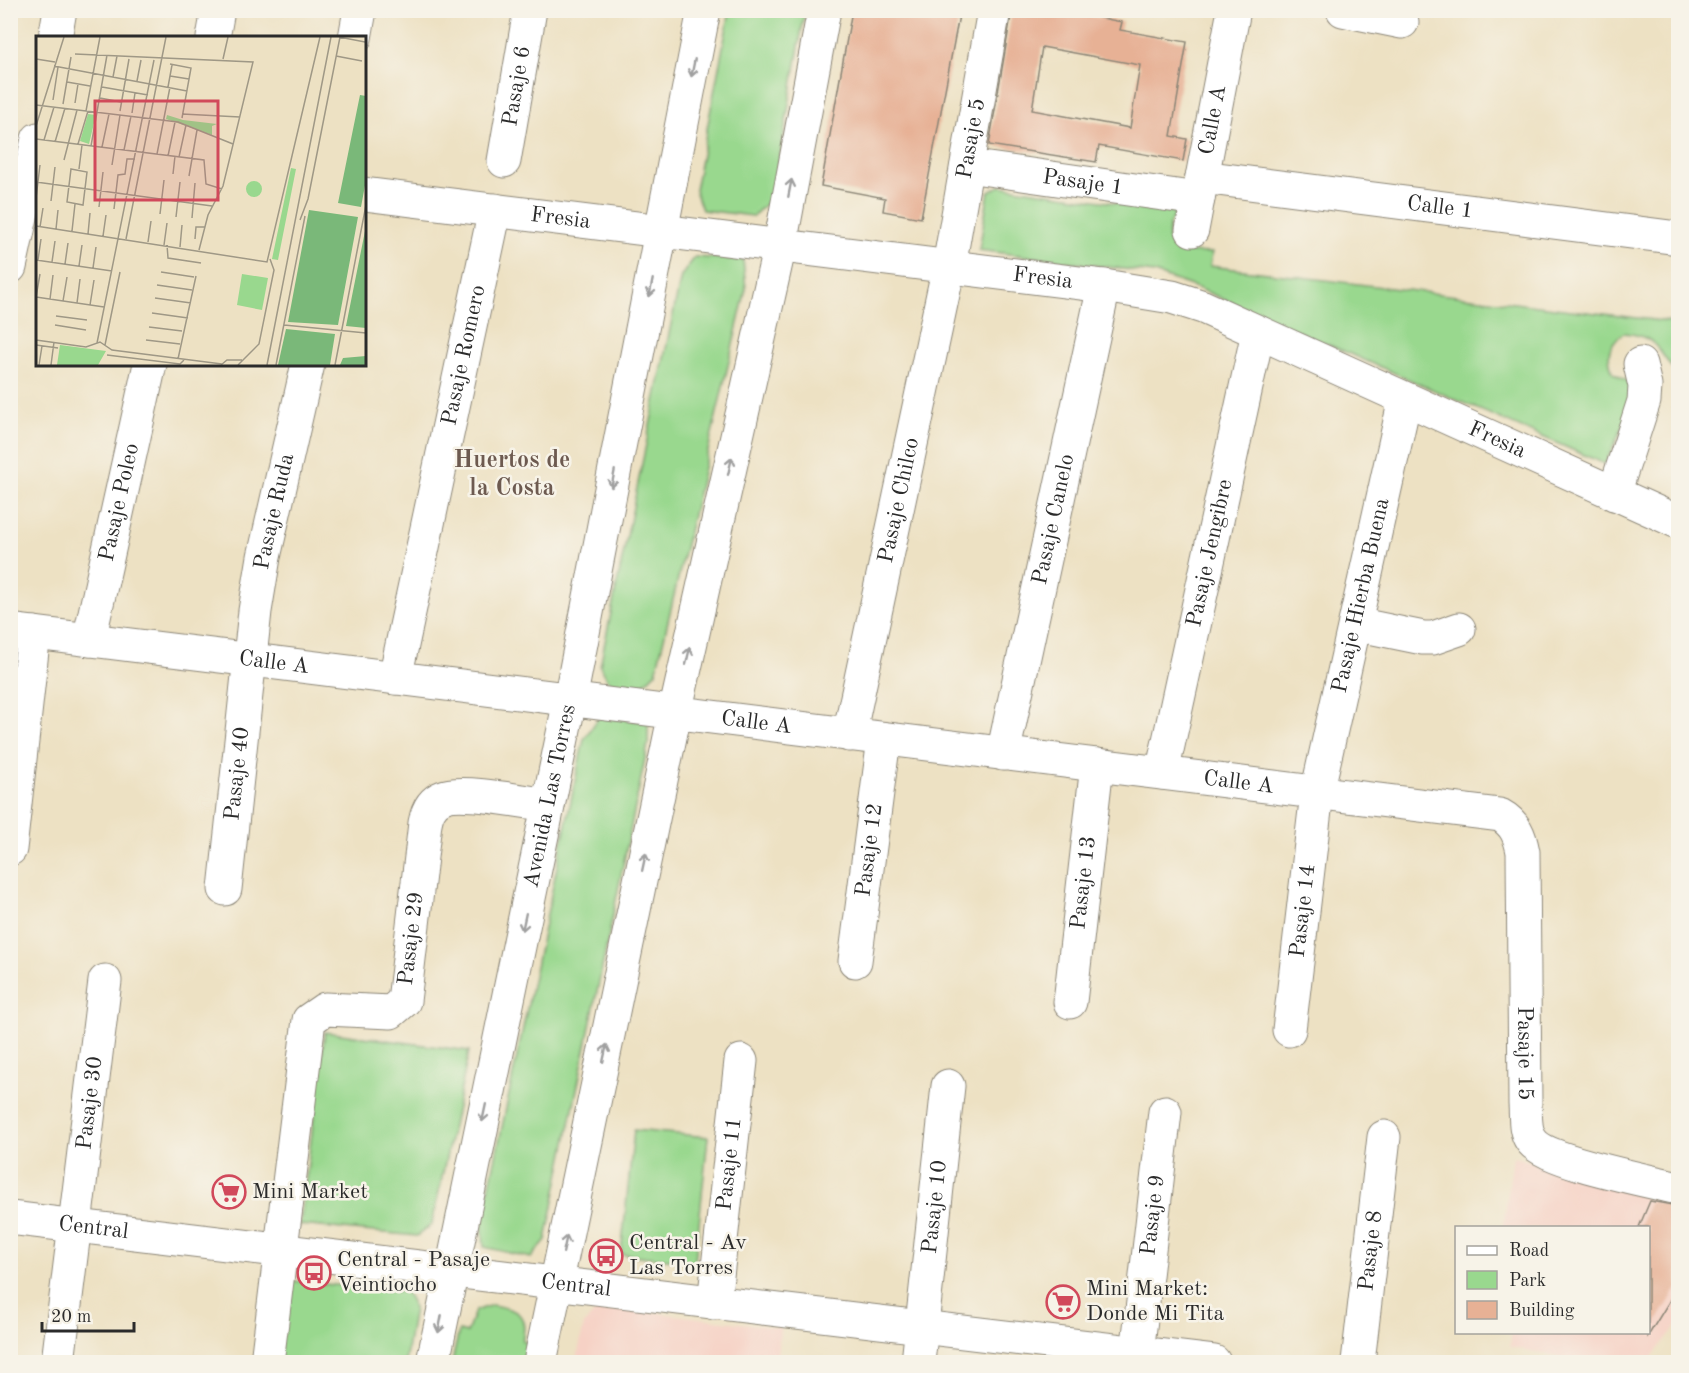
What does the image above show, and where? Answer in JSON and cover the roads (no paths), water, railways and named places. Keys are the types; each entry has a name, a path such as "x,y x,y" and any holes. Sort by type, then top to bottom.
{"street":[{"path":"55,36 60,10"},
{"path":"213,36 218,10"},
{"path":"355,36 360,10"},
{"name":"Pasaje 6","path":"504,161 530,10"},
{"name":"Avenida Las Torres","path":"433,1362 570,700 704,10"},
{"path":"540,1362 675,713 780,245 824,10"},
{"name":"Pasaje 5","path":"949,266 994,10"},
{"path":"1343,10 1402,22"},
{"name":"Calle A","path":"1197,202 1229,11"},
{"path":"10,267 30,149"},
{"name":"Pasaje 1","path":"967,166 1197,202"},
{"name":"Fresia","path":"366,194 949,266 1172,297 1203,307 1678,522"},
{"name":"Calle 1","path":"1197,202 1678,238"},
{"name":"Pasaje Romero","path":"395,678 495,210"},
{"name":"Pasaje Chilco","path":"849,735 949,266"},
{"name":"Pasaje Canelo","path":"1003,754 1104,286"},
{"name":"Pasaje Jengibre","path":"1162,773 1258,332"},
{"path":"1614,494 1644,401 1645,386 1640,364"},
{"name":"Pasaje Poleo","path":"89,640 150,366"},
{"name":"Pasaje Ruda","path":"249,660 264,557 308,366"},
{"name":"Pasaje Hierba Buena","path":"1317,793 1405,399"},
{"path":"1355,624 1423,638 1459,629"},
{"path":"10,849 22,632"},
{"name":"Calle A","path":"22,632 1500,815"},
{"name":"Pasaje 40","path":"225,889 249,660"},
{"name":"Pasaje 12","path":"855,961 884,739"},
{"name":"Pasaje 13","path":"1070,1002 1097,765"},
{"name":"Pasaje 14","path":"1289,1030 1317,793"},
{"name":"Pasaje 29","path":"279,1251 309,1020 316,1013 325,1009 391,1012 404,1001 425,823 430,807 443,797 460,794 548,805"},
{"name":"Pasaje 15","path":"1500,815 1509,820 1515,829 1523,852 1525,1104 1526,1127 1530,1140 1539,1149 1559,1157 1678,1188"},
{"name":"Pasaje 30","path":"58,1362 105,981"},
{"name":"Pasaje 11","path":"714,1303 741,1061"},
{"name":"Pasaje 10","path":"922,1328 948,1086"},
{"name":"Pasaje 9","path":"1137,1358 1165,1112"},
{"name":"Pasaje 8","path":"1358,1362 1384,1137"},
{"name":"Central","path":"10,1218 922,1328 1137,1358 1214,1362"},
{"path":"267,1362 279,1251"},
{"path":"918,1362 922,1328"}],"place":[{"name":"Mini Market","path":"229,1192"},
{"name":"Central - Av Las Torres","path":"606,1256"},
{"name":"Central - Pasaje Veintiocho","path":"314,1273"},
{"name":"Mini Market: Donde Mi Tita","path":"1063,1302"}],"district":[{"name":"Huertos de la Costa","path":"512,475"}]}
